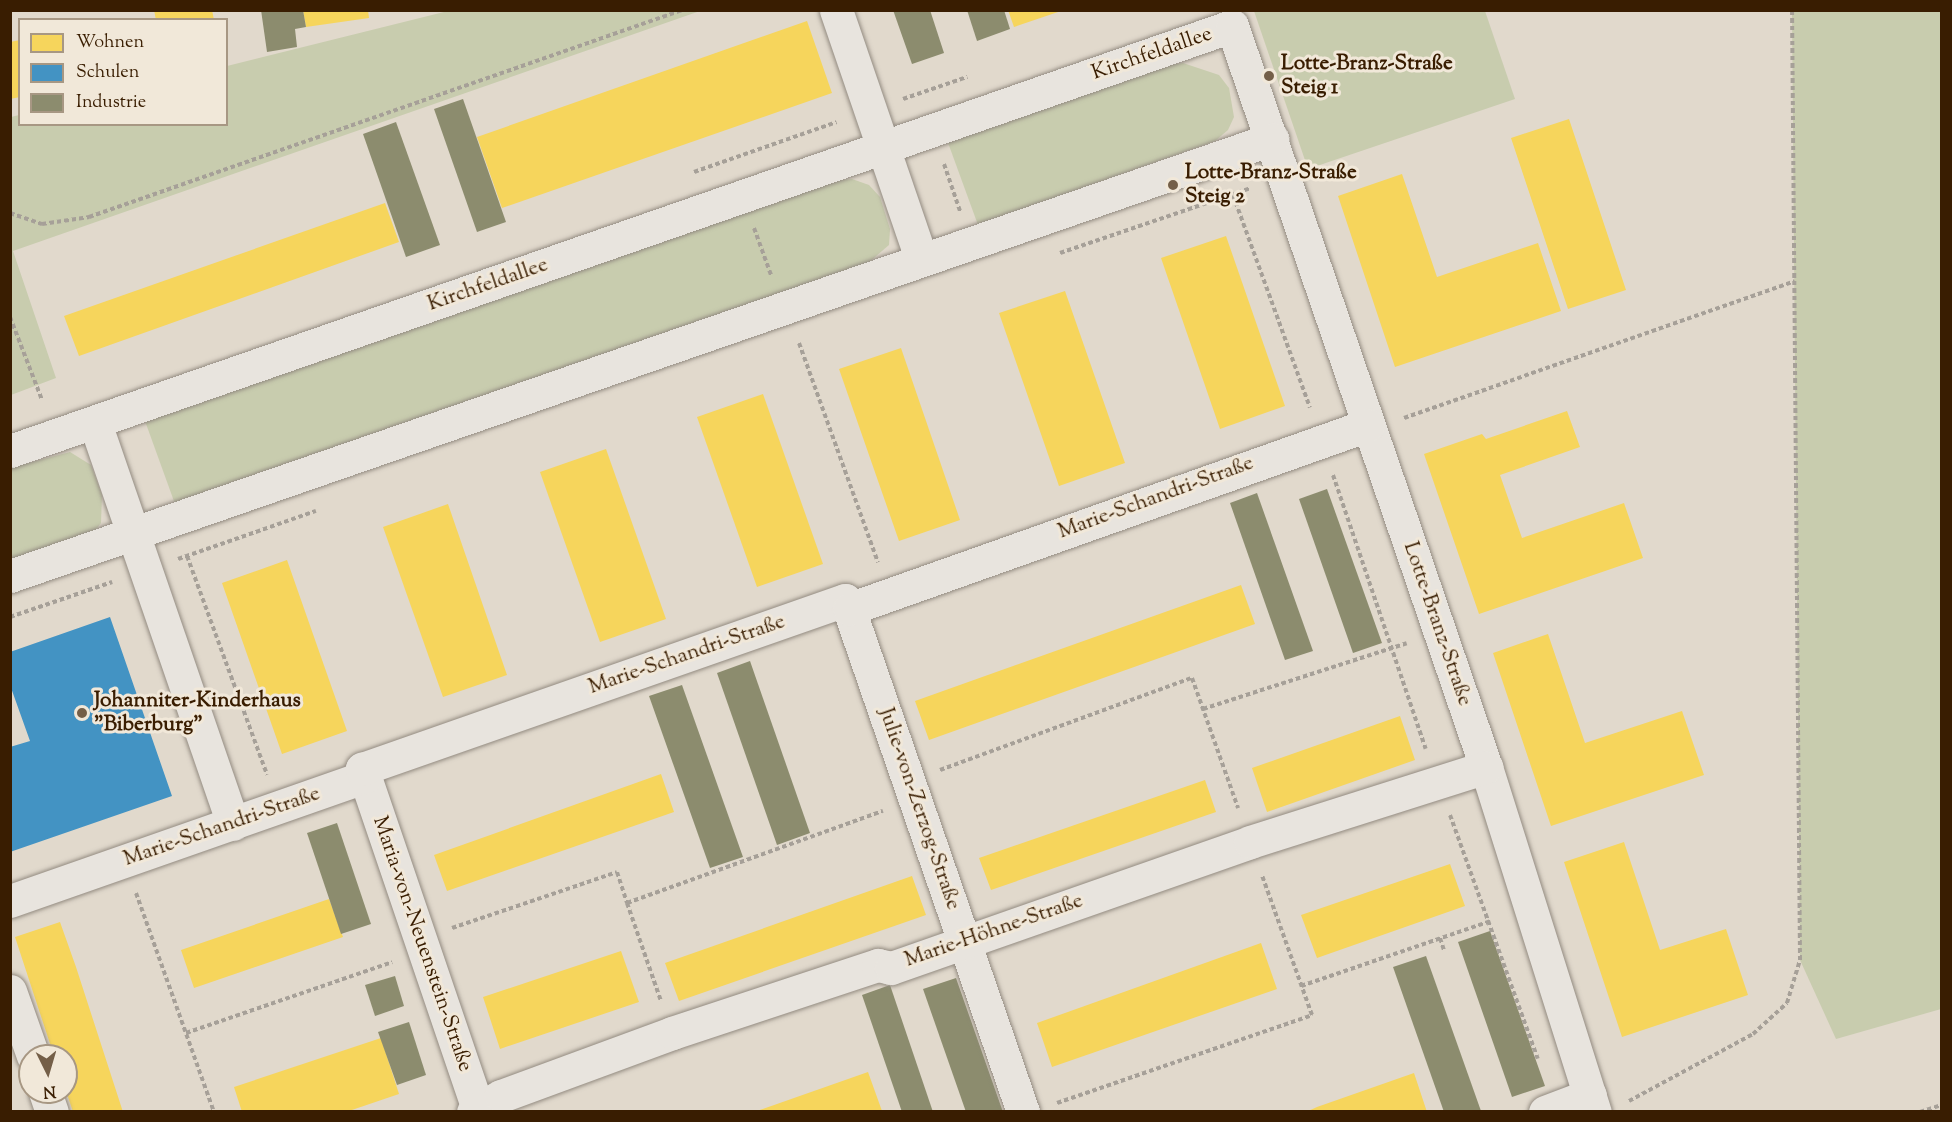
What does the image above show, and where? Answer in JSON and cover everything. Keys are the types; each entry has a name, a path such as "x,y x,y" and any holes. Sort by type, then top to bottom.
{"street":[{"path":"836,10 921,258"},
{"name":"Kirchfeldallee","path":"10,451 881,146 1232,26 1272,139"},
{"path":"10,576 970,241 1272,139"},
{"name":"Lotte-Branz-Straße","path":"1272,139 1486,767 1531,907 1602,1104"},
{"path":"95,423 134,533 143,571 233,824"},
{"name":"Marie-Schandri-Straße","path":"10,901 365,777 362,769 845,600 849,609 1322,439 1368,425"},
{"name":"Julie-von-Zerzog-Straße","path":"849,609 1023,1112"},
{"name":"Marie-Höhne-Straße","path":"477,1111 501,1096 672,1033 878,965 891,968 1250,842 1486,767"},
{"name":"Maria-von-Neuenstein-Straße","path":"365,777 477,1111"},
{"path":"10,991 29,1044"},
{"path":"1550,1110 1602,1104"}],"path":[{"path":"10,213 42,224 89,217 682,10"},
{"path":"1602,1104 1753,1034 1787,1003 1800,960 1792,10"},
{"path":"920,94 970,241"},
{"path":"730,160 782,307 890,594"},
{"path":"1233,195 1322,439 1438,784 1490,921 1550,1110"},
{"path":"1368,425 1395,421 1795,281"},
{"path":"10,317 42,400"},
{"path":"10,617 187,556 278,807"},
{"path":"1203,709 1391,649 1439,630"},
{"path":"627,903 915,800"},
{"path":"125,861 214,1112"},
{"path":"186,1034 617,872 672,1033"},
{"path":"1301,986 1531,907"},
{"path":"1440,938 1444,950"},
{"path":"1920,1112 1941,1105"}],"green space":[{"path":"452,10 700,11 13,251 56,378 11,395 11,117 18,115 18,126 228,126 228,66"},
{"path":"1254,11 1485,11 1515,99 1308,169"},
{"path":"1792,11 1942,11 1941,1009 1836,1039 1800,960"},
{"path":"1183,63 1219,75 1229,88 1234,117 1228,130 1215,141 978,225 947,140 1163,66"},
{"path":"852,179 869,185 880,197 890,229 889,245 868,263 175,504 145,421 832,181"},
{"path":"70,452 91,465 102,495 101,523 94,532 11,560 10,468"}],"building: Wohnen":[{"path":"154,10 212,10 214,18 156,18"},
{"path":"303,10 368,10 369,18 306,27"},
{"path":"1008,10 1061,10 1061,11 1014,27"},
{"path":"807,21 832,93 502,208 477,137"},
{"path":"18,40 18,97 10,99 10,42"},
{"path":"1569,119 1626,290 1568,309 1511,138"},
{"path":"1402,174 1437,277 1538,243 1561,311 1395,367 1338,196"},
{"path":"385,203 399,242 79,356 64,316"},
{"path":"1226,236 1285,406 1220,429 1161,258"},
{"path":"1065,291 1125,463 1059,486 999,313"},
{"path":"901,348 960,520 899,541 839,369"},
{"path":"763,394 823,564 757,587 697,417"},
{"path":"1567,411 1580,447 1500,475 1522,538 1624,503 1643,558 1479,614 1424,454 1482,434 1486,439"},
{"path":"606,449 666,619 600,642 540,472"},
{"path":"448,504 507,675 443,697 383,527"},
{"path":"287,560 347,731 282,754 222,583"},
{"path":"1241,585 1255,624 929,740 915,701"},
{"path":"1548,634 1585,743 1682,711 1704,775 1551,826 1493,653"},
{"path":"1400,716 1415,760 1267,812 1252,768"},
{"path":"661,774 674,812 447,891 434,855"},
{"path":"1205,780 1216,812 991,890 979,858"},
{"path":"1624,842 1660,950 1726,929 1748,995 1622,1037 1564,862"},
{"path":"1450,864 1465,906 1317,958 1301,915"},
{"path":"912,876 926,915 679,1001 665,963"},
{"path":"329,899 343,937 194,988 181,950"},
{"path":"60,922 123,1112 73,1112 70,1104 78,1104 78,1044 50,1044 15,937"},
{"path":"1261,943 1277,989 1052,1067 1037,1023"},
{"path":"621,951 639,1002 500,1049 483,997"},
{"path":"381,1038 399,1094 346,1112 242,1112 234,1087"},
{"path":"868,1072 882,1111 757,1112 757,1111"},
{"path":"1414,1073 1427,1112 1306,1112 1317,1107"}],"building: Schulen":[{"name":"Johanniter-Kinderhaus \"Biberburg\"","path":"110,617 172,796 10,852 10,747 30,741 10,685 10,652"}],"building: Industrie":[{"path":"261,10 303,10 306,27 295,29 297,47 267,52"},
{"path":"893,10 930,10 944,53 912,64"},
{"path":"967,10 1004,10 1010,29 977,41"},
{"path":"463,99 506,222 477,232 434,109"},
{"path":"396,122 440,245 406,257 363,134"},
{"path":"1327,489 1382,643 1353,653 1299,499"},
{"path":"1257,493 1313,651 1285,660 1230,503"},
{"path":"750,661 810,833 777,845 717,673"},
{"path":"682,685 743,857 710,868 649,696"},
{"path":"337,823 371,924 341,934 307,833"},
{"path":"1490,931 1545,1086 1512,1097 1458,942"},
{"path":"1426,956 1481,1111 1479,1112 1444,1112 1393,967"},
{"path":"395,976 404,1006 375,1016 365,985"},
{"path":"956,978 1003,1112 966,1112 923,989"},
{"path":"890,985 933,1112 902,1112 862,995"},
{"path":"409,1022 426,1075 397,1085 378,1032"}],"place":[{"name":"Lotte-Branz-Straße Steig 1","path":"1269,76"},
{"name":"Lotte-Branz-Straße Steig 2","path":"1173,185"},
{"name":"Johanniter-Kinderhaus \"Biberburg\"","path":"82,713"}]}
